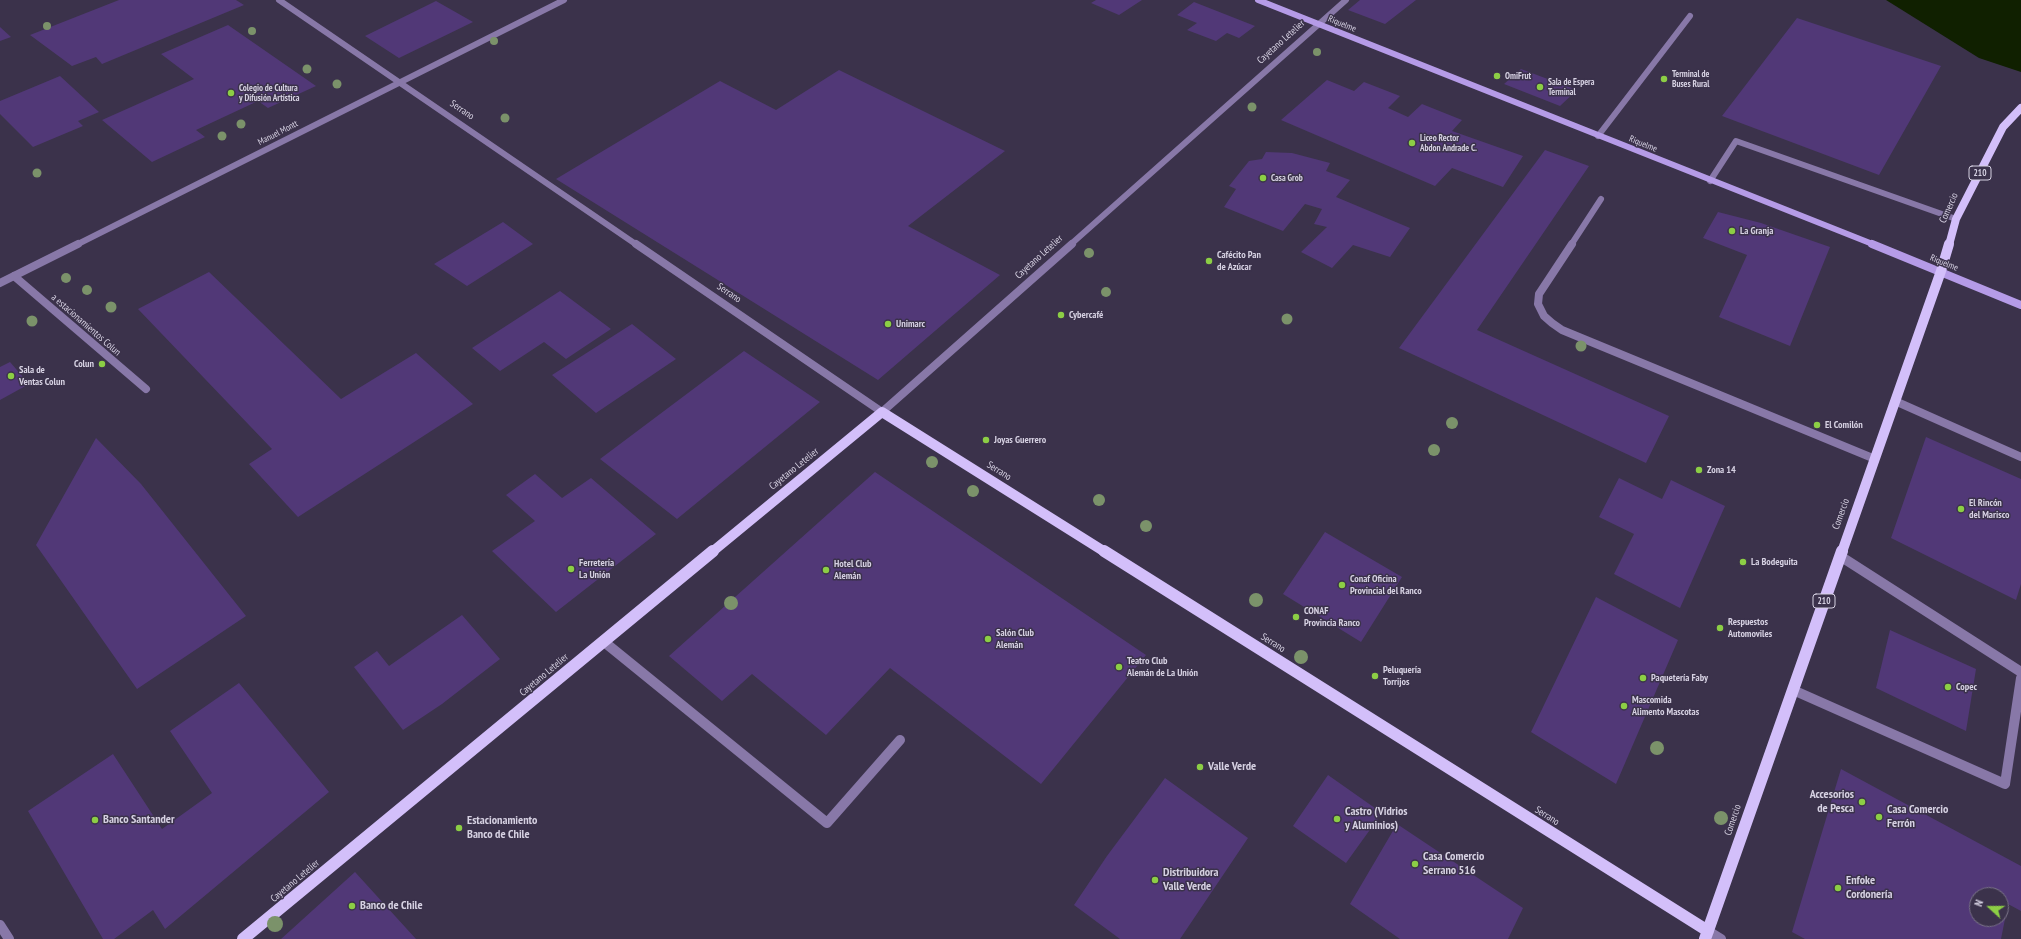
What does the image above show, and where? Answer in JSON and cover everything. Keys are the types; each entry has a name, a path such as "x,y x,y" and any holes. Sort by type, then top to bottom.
{"main road":[{"name":"Riquelme","path":"1258,0 1710,181 1941,271 2021,305"},
{"name":"Comercio","path":"1706,935 1941,271 1956,219 2003,127 2021,108"},
{"name":"Cayetano Letelier","path":"243,939 882,412"},
{"name":"Serrano","path":"882,412 1706,935"}],"street":[{"name":"Serrano","path":"279,0 882,412"},
{"name":"Manuel Montt","path":"0,283 564,0"},
{"name":"Cayetano Letelier","path":"882,412 1346,0"},
{"path":"1598,136 1690,16"},
{"path":"1710,181 1736,140 1956,219"},
{"path":"1601,199 1539,294 1538,304 1544,316 1562,330 1875,459"},
{"name":"a estacionamientos Colun","path":"14,276 146,389"},
{"path":"1895,401 2021,457"},
{"path":"1840,556 2021,672"},
{"path":"604,642 827,823 900,740"},
{"path":"1793,690 2005,784 2021,678"},
{"path":"0,924 8,939"},
{"name":"Serrano","path":"1706,935 1721,939"}],"shaded area":[{"path":"1886,0 2021,0 2021,72 1979,58"}],"building":[{"path":"119,0 236,0 244,5 102,64 96,57 72,66 30,35"},
{"path":"1096,0 1142,0 1119,15 1091,3"},
{"path":"1360,0 1416,0 1385,24 1348,10"},
{"path":"436,1 473,22 399,58 365,36"},
{"path":"1194,2 1255,26 1239,38 1227,33 1216,41 1187,30 1197,23 1177,15"},
{"path":"1797,18 1941,66 1879,175 1722,116"},
{"name":"Colegio de Cultura y Difusión Artística","path":"228,25 316,86 268,108 258,101 196,130 205,137 152,162 102,120 194,79 161,54"},
{"path":"0,27 11,37 0,41"},
{"name":"Sala de Espera Terminal","path":"1521,69 1577,90 1560,106 1504,84"},
{"path":"839,70 1005,151 908,226 1000,275 878,380 556,179 720,81 776,110"},
{"path":"60,76 99,112 78,121 83,126 33,147 0,114 0,101"},
{"name":"Liceo Rector Abdon Andrade C.","path":"1327,80 1354,91 1364,82 1400,96 1388,108 1408,117 1422,104 1462,120 1452,131 1523,156 1503,187 1452,168 1435,186 1281,120"},
{"path":"1545,150 1589,166 1477,330 1669,416 1646,463 1399,348"},
{"path":"1266,152 1292,153 1330,163 1326,171 1350,180 1336,197 1410,228 1390,257 1353,245 1332,268 1301,252 1327,227 1314,224 1322,209 1305,204 1283,231 1224,207 1236,189 1229,186 1249,161 1262,159"},
{"path":"1718,212 1761,223 1830,247 1790,346 1719,317 1747,255 1703,238"},
{"path":"503,222 533,244 467,286 434,264"},
{"path":"209,272 341,399 416,353 473,404 298,517 249,464 272,449 138,309"},
{"path":"560,291 611,329 566,359 544,342 500,371 472,348"},
{"path":"632,324 676,359 596,413 552,375"},
{"path":"744,351 820,402 677,519 600,459"},
{"name":"Sala de Ventas Colun","path":"10,362 29,384 0,400 0,367"},
{"name":"El Rincón del Marisco","path":"1926,437 2021,479 2021,584 2016,600 1891,538"},
{"path":"96,438 141,484 246,616 137,689 36,545"},
{"path":"875,472 1146,655 1041,784 890,668 826,735 752,674 722,701 669,656"},
{"path":"535,474 562,498 591,478 656,534 556,612 492,551 535,521 506,495"},
{"path":"1619,478 1662,499 1671,480 1725,506 1680,608 1614,574 1634,534 1599,517"},
{"name":"Conaf Oficina Provincial del Ranco","path":"1325,532 1402,577 1361,642 1283,594"},
{"path":"1596,597 1678,640 1616,784 1531,732"},
{"path":"462,615 500,659 442,704 403,730 354,667 377,651 389,666"},
{"path":"1890,630 1976,669 1966,731 1876,688"},
{"name":"Banco Santander","path":"239,683 329,792 165,929 153,910 114,939 103,939 28,811 113,754 162,829 212,793 170,731"},
{"name":"Casa Comercio Ferrón","path":"1841,769 2021,866 2021,911 2009,905 2009,887 1969,887 1969,927 2003,927 2001,939 1805,939 1792,932"},
{"name":"Castro (Vidrios y Aluminios)","path":"1328,775 1382,813 1346,863 1293,826"},
{"name":"Distribuidora Valle Verde","path":"1165,778 1248,838 1180,939 1120,939 1074,905 1107,856"},
{"name":"Casa Comercio Serrano 516","path":"1397,824 1523,908 1508,939 1400,939 1350,904"},
{"name":"Banco de Chile","path":"355,872 416,939 281,939"}],"place":[{"name":"OmiFrut","path":"1497,76"},
{"name":"Terminal de Buses Rural","path":"1664,79"},
{"name":"Sala de Espera Terminal","path":"1540,87"},
{"name":"Colegio de Cultura y Difusión Artística","path":"231,93"},
{"name":"Liceo Rector Abdon Andrade C.","path":"1412,143"},
{"name":"Casa Grob","path":"1263,178"},
{"name":"La Granja","path":"1732,231"},
{"name":"Cafécito Pan de Azúcar","path":"1209,261"},
{"name":"Cybercafé","path":"1061,315"},
{"name":"Unimarc","path":"888,324"},
{"name":"Colun","path":"102,364"},
{"name":"Sala de Ventas Colun","path":"11,376"},
{"name":"El Comilón","path":"1817,425"},
{"name":"Joyas Guerrero","path":"986,440"},
{"name":"Zona 14","path":"1699,470"},
{"name":"El Rincón del Marisco","path":"1961,509"},
{"name":"La Bodeguita","path":"1743,562"},
{"name":"Ferretería La Unión","path":"571,569"},
{"name":"Hotel Club Alemán","path":"826,570"},
{"name":"Conaf Oficina Provincial del Ranco","path":"1342,585"},
{"name":"CONAF Provincia Ranco","path":"1296,617"},
{"name":"Respuestos Automoviles","path":"1720,628"},
{"name":"Salón Club Alemán","path":"988,639"},
{"name":"Teatro Club Alemán de La Unión","path":"1119,667"},
{"name":"Peluquería Torrijos","path":"1375,676"},
{"name":"Paquetería Faby","path":"1643,678"},
{"name":"Copec","path":"1948,687"},
{"name":"Mascomida Alimento Mascotas","path":"1624,706"},
{"name":"Valle Verde","path":"1200,767"},
{"name":"Accesorios de Pesca","path":"1862,802"},
{"name":"Casa Comercio Ferrón","path":"1879,817"},
{"name":"Castro (Vidrios y Aluminios)","path":"1337,819"},
{"name":"Banco Santander","path":"95,820"},
{"name":"Estacionamiento Banco de Chile","path":"459,828"},
{"name":"Casa Comercio Serrano 516","path":"1415,864"},
{"name":"Distribuidora Valle Verde","path":"1155,880"},
{"name":"Enfoke Cordonería","path":"1838,888"},
{"name":"Banco de Chile","path":"352,906"}]}
